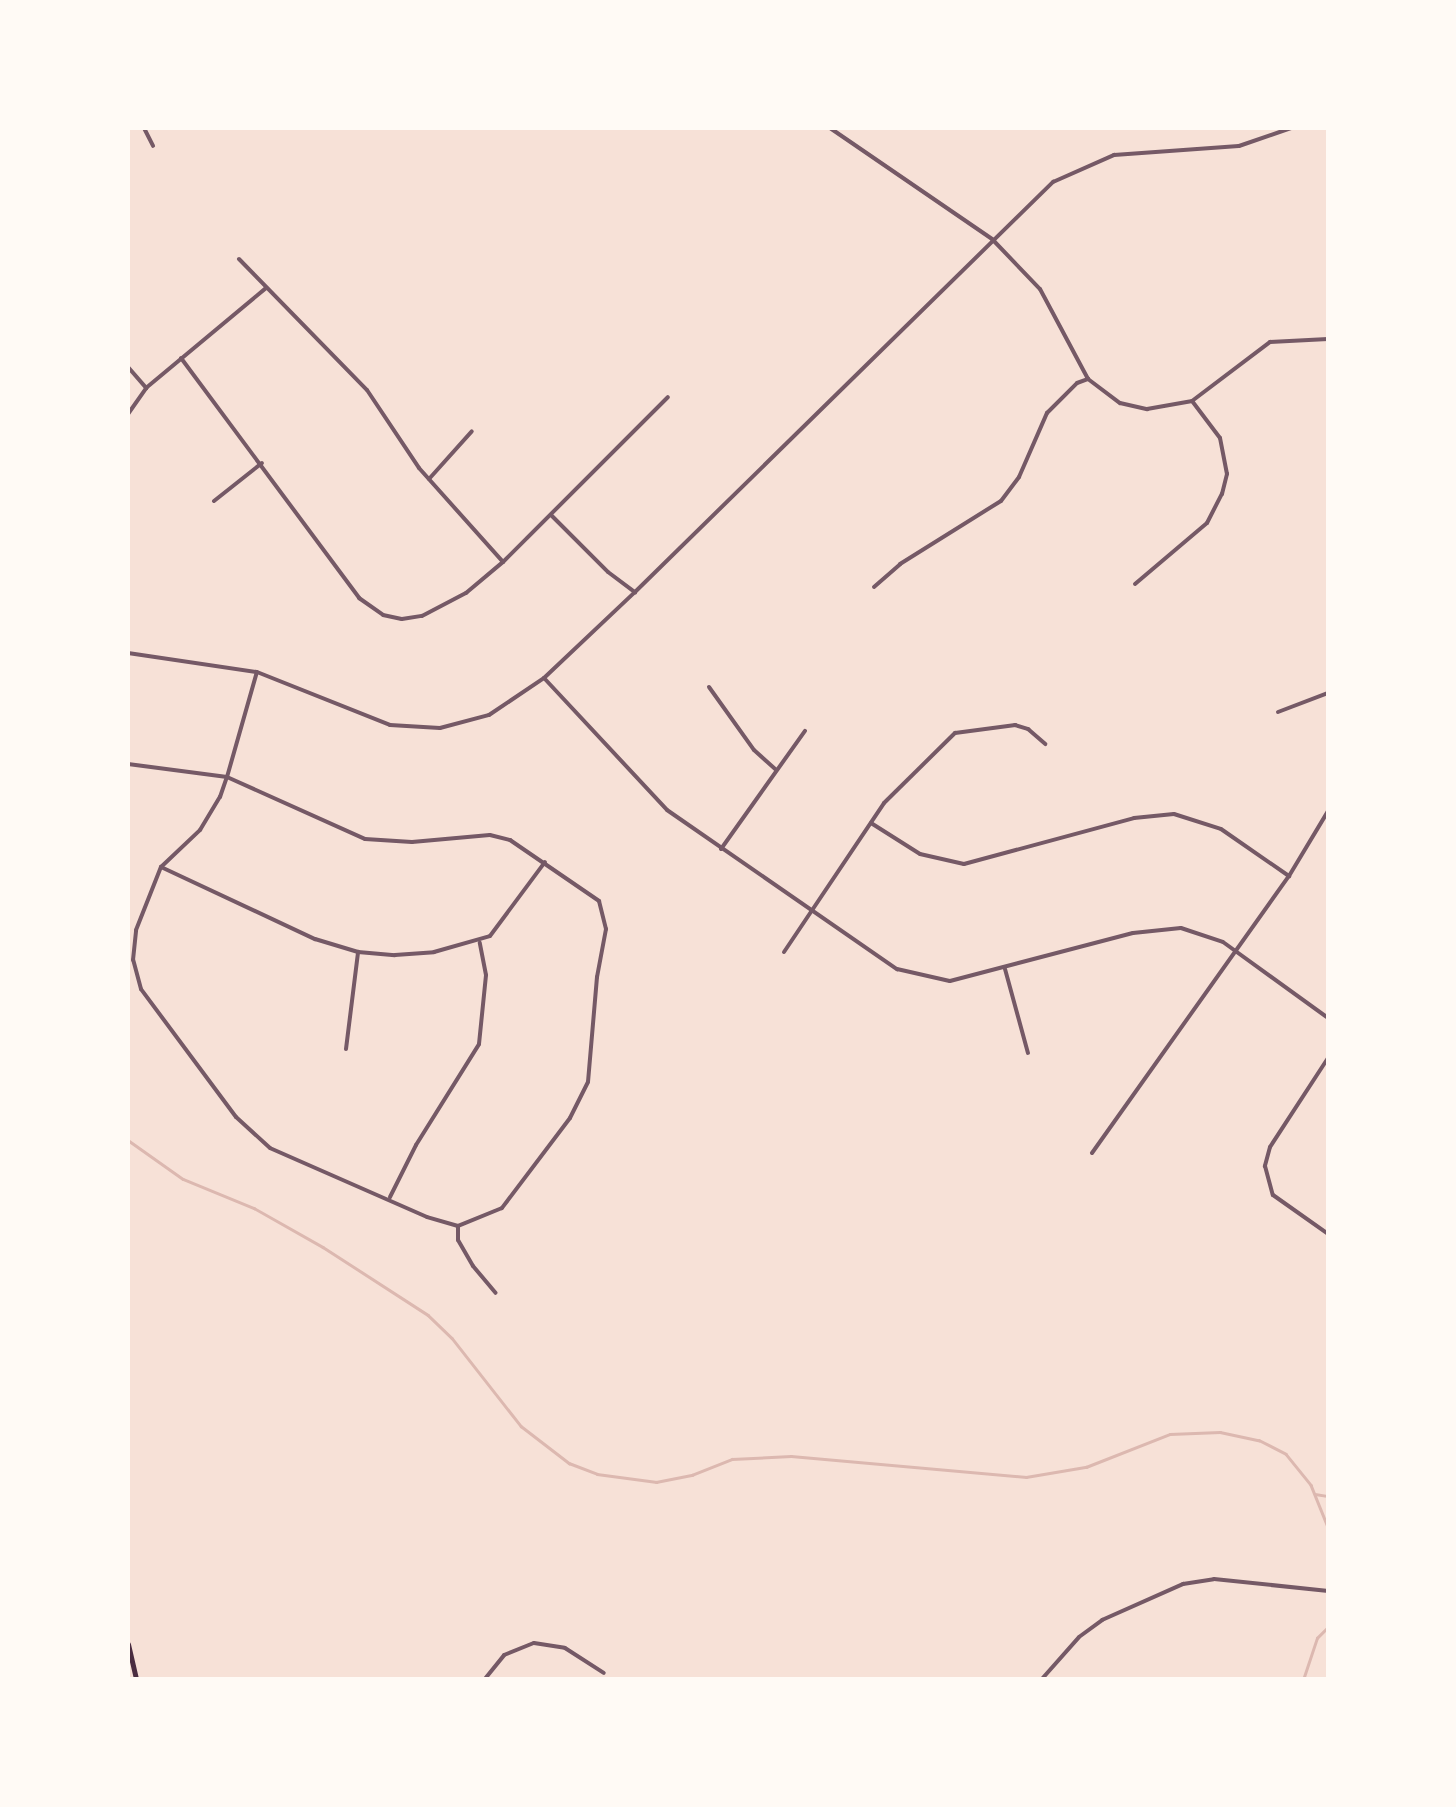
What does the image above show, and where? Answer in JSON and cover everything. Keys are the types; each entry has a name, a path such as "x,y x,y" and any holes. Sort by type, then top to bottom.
{"main road":[{"path":"128,1644 136,1680"}],"street":[{"path":"144,128 154,146"},
{"path":"830,128 992,239 1040,289 1088,378 1109,398 1147,410 1192,401 1270,342 1328,337 1328,311"},
{"path":"128,653 256,672 370,719 420,728 479,719 544,678 1052,182 1094,160 1239,146 1291,128"},
{"path":"239,259 367,390 429,478 503,562"},
{"path":"128,414 146,388 266,288"},
{"path":"181,358 359,598 383,615 422,616 466,593 552,516 668,397"},
{"path":"128,367 146,388"},
{"path":"874,587 900,564 1001,501 1020,477 1047,413 1088,378"},
{"path":"1135,584 1207,523 1222,494 1227,474 1220,438 1192,401"},
{"path":"429,478 472,430"},
{"path":"214,501 262,463"},
{"path":"552,516 608,572 635,592"},
{"path":"128,764 227,777 365,838 412,842 490,835 510,840 592,893 606,919 590,1072 576,1110 518,1192 493,1213 458,1226 427,1218 390,1198 288,1158 254,1136 146,998 134,970 134,940 160,867 212,814 227,777 256,672"},
{"path":"544,678 668,810 888,964 916,976 950,981 1166,928 1199,931 1236,951 1328,1018"},
{"path":"709,687 754,750 776,770"},
{"path":"1278,712 1328,693"},
{"path":"784,952 809,910 906,778 955,734 1016,725 1028,728 1045,744"},
{"path":"720,850 806,731"},
{"path":"1092,1153 1288,876 1328,811"},
{"path":"871,823 920,854 964,864 1144,816 1184,815 1222,829 1288,876"},
{"path":"160,867 315,940 358,952 434,952 480,942 507,918 545,862"},
{"path":"390,1198 416,1145 479,1044 486,974 480,942"},
{"path":"346,1050 358,952"},
{"path":"1005,969 1028,1053"},
{"path":"1328,1058 1270,1147 1265,1166 1273,1195 1328,1234"},
{"path":"458,1226 458,1240 472,1266 496,1293"},
{"path":"1040,1680 1078,1638 1102,1620 1183,1584 1214,1580 1328,1591"},
{"path":"484,1680 504,1655 534,1642 566,1648 604,1673"}],"waterway":[{"path":"128,1140 183,1179 254,1208 428,1315 452,1338 521,1426 569,1463 597,1474 656,1482 692,1475 732,1459 791,1456 1026,1477 1086,1467 1170,1434 1220,1432 1259,1440 1286,1454 1311,1485 1328,1527"},
{"path":"1315,1494 1328,1496"},
{"path":"1303,1680 1317,1638 1328,1627"}]}
